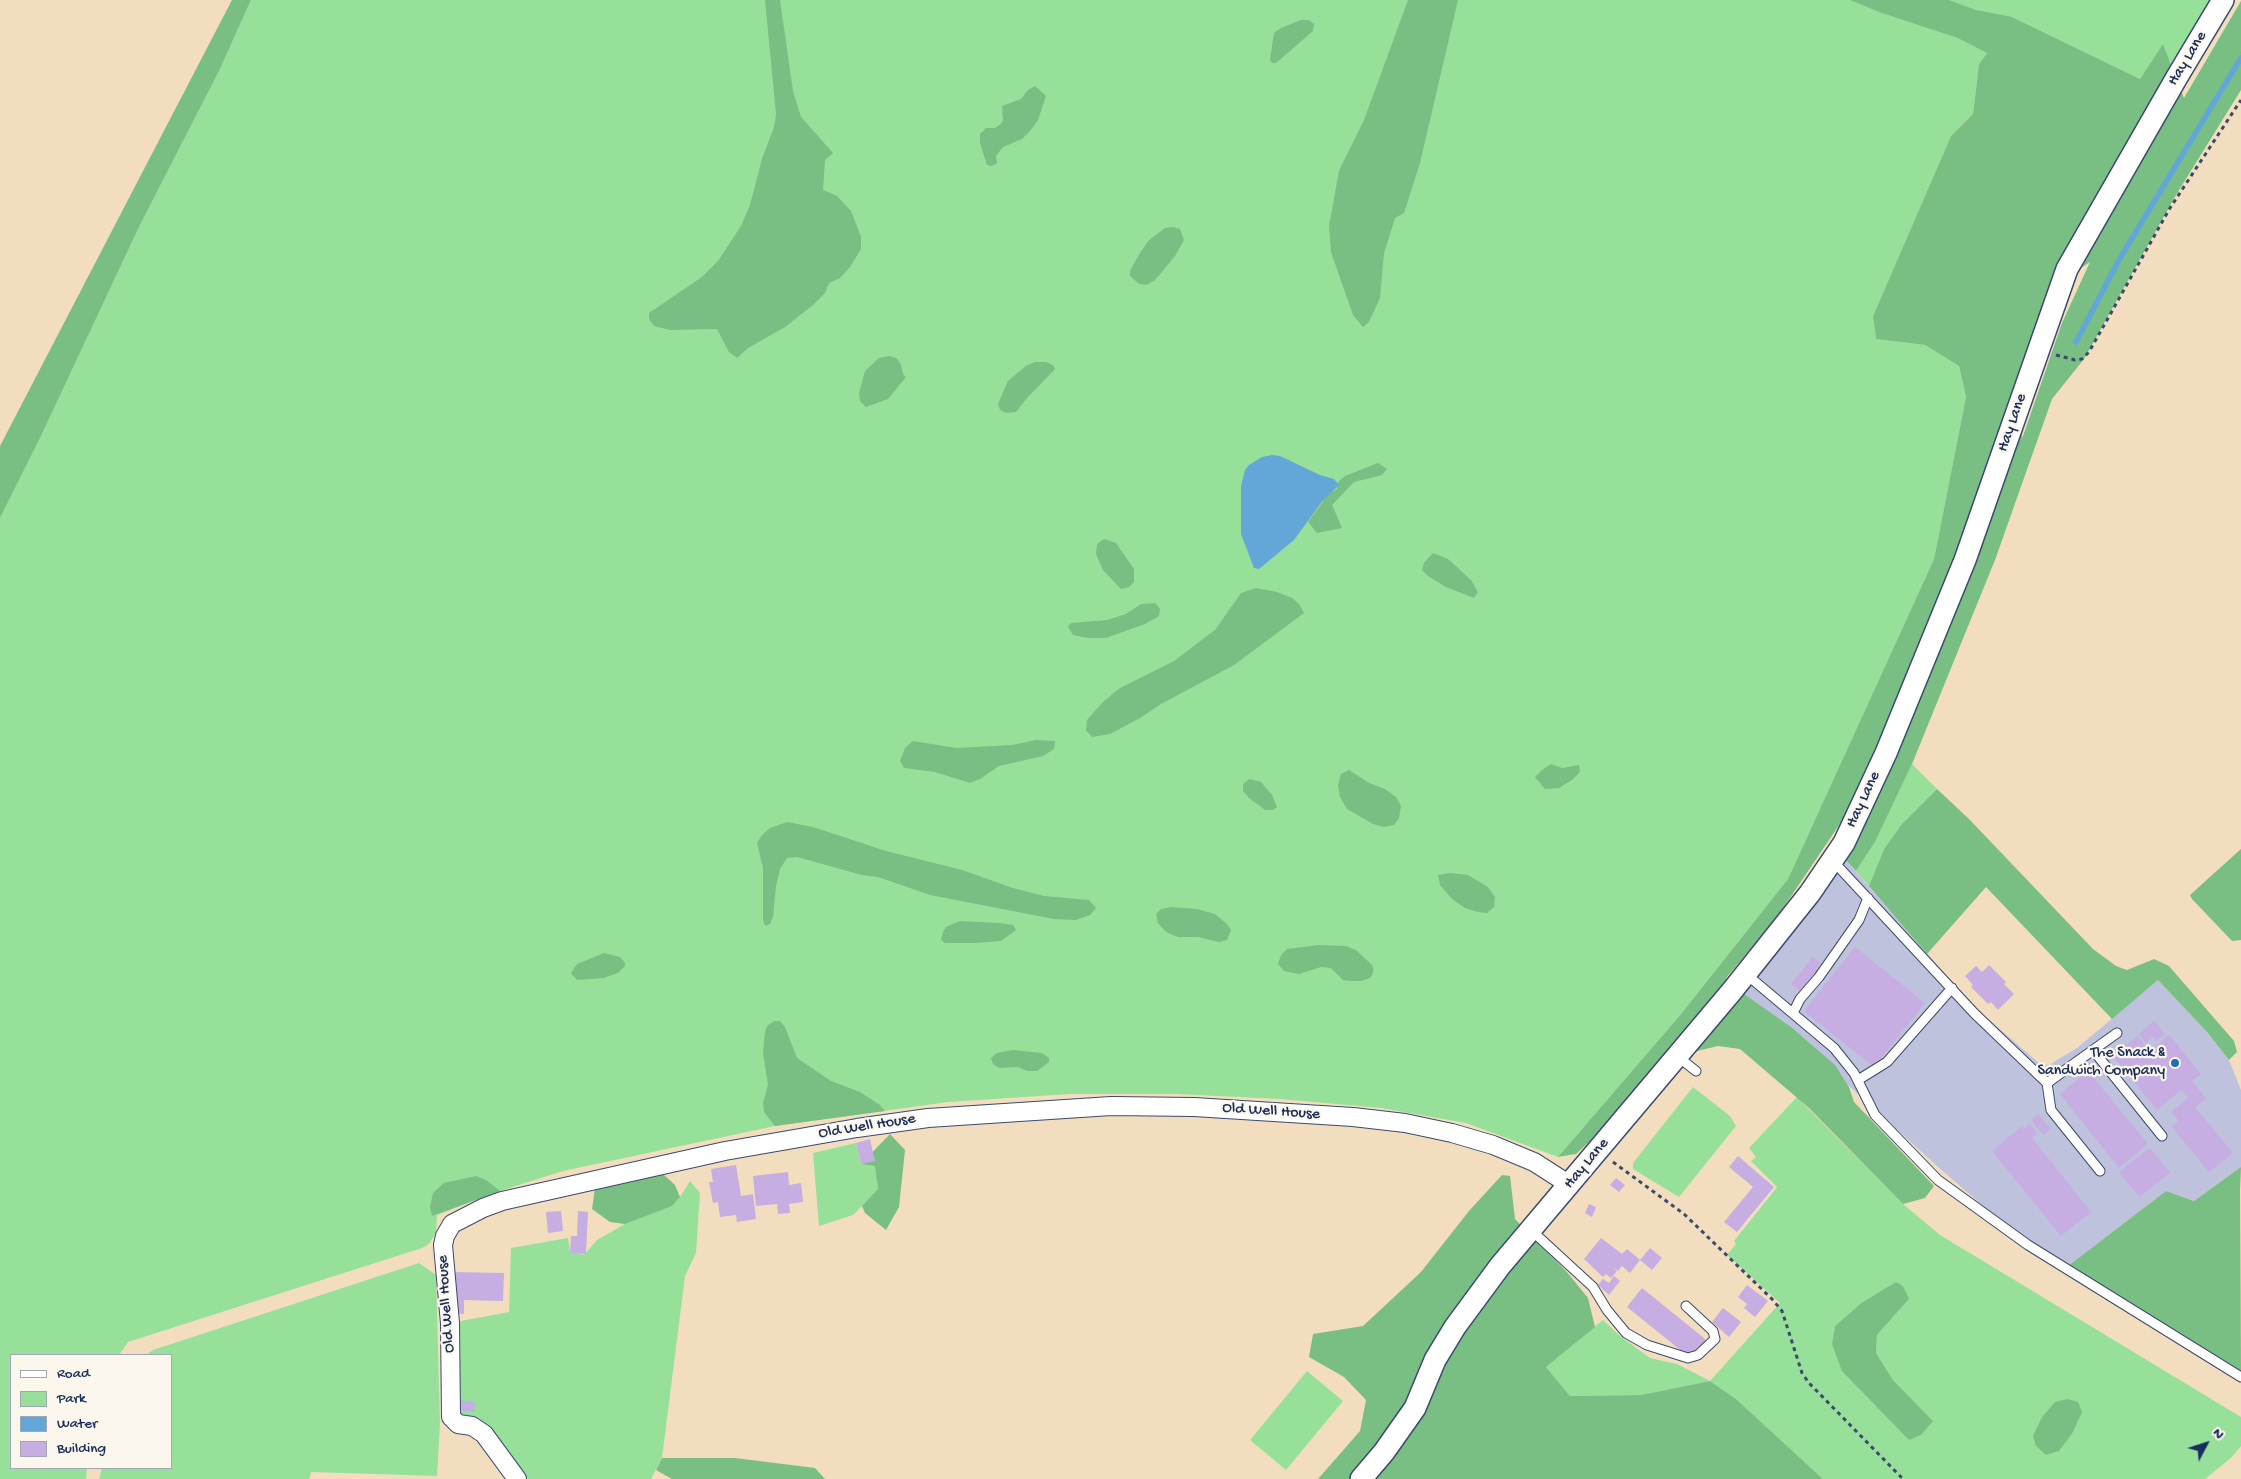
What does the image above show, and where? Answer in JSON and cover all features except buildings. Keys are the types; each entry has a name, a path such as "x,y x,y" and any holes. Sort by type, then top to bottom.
{"street":[{"name":"Hay Lane","path":"1361,1479 1384,1452 1415,1408 1435,1360 1455,1327 1500,1266 1598,1152 1746,973 1833,861 1856,818 1886,753 1965,560 2067,270 2223,0"},
{"name":"Old Well House","path":"517,1479 484,1434 472,1426 458,1424 451,1418 450,1322 443,1245 445,1236 452,1224 475,1211 502,1201 725,1151 857,1128 928,1118 1112,1106 1194,1107 1353,1117 1405,1123 1452,1133 1493,1145 1534,1162 1570,1185"}],"lane":[{"path":"1833,861 1974,1013 2047,1083 2051,1110 2100,1171"},
{"path":"1793,1013 1800,999 1820,977 1859,920 1868,898"},
{"path":"1746,973 1834,1048 1858,1080 1875,1115 1888,1131 1938,1180 2079,1278 2241,1377"},
{"path":"1858,1080 1887,1062 1952,988"},
{"path":"2047,1083 2117,1033"},
{"path":"2093,1050 2162,1136"},
{"path":"1677,1056 1696,1070"},
{"path":"1532,1230 1593,1287 1607,1310 1626,1333 1647,1345 1688,1358 1698,1355 1716,1339 1714,1331 1686,1306"}],"path":[{"path":"2039,350 2075,360 2087,355 2170,208 2241,100"},
{"path":"1598,1152 1684,1214 1772,1299 1782,1311 1802,1373 1809,1384 1903,1479"}],"shaded area":[{"path":"1845,859 1947,976 1986,1017 2040,1064 2049,1065 2077,1048 2158,980 2207,1032 2229,1060 2241,1090 2241,1167 2194,1201 2166,1191 2068,1266 1990,1212 1815,1055 1741,992"}],"green space":[{"path":"232,0 251,0 219,71 139,227 41,436 0,518 0,446"},
{"path":"251,0 2216,0 2174,72 2163,45 2140,79 2012,17 1979,64 1973,114 1951,136 1873,316 1876,339 1925,345 1959,366 1966,397 1934,559 1788,879 1681,1014 1558,1157 1466,1123 1381,1108 1280,1099 1176,1094 1070,1094 948,1102 775,1126 563,1171 500,1191 437,1215 436,1233 429,1244 422,1248 128,1342 120,1354 10,1354 10,1469 87,1469 86,1479 0,1479 0,518 41,436 139,227 219,71"},
{"path":"765,0 780,0 793,91 801,117 833,153 825,160 823,190 837,196 851,211 861,237 861,249 850,267 840,278 829,283 825,293 813,305 785,327 748,348 737,358 729,352 717,329 670,330 654,326 649,319 649,313 702,277 718,261 741,226 750,205 762,159 774,127 776,114"},
{"path":"1408,0 1458,0 1420,163 1404,213 1395,218 1384,253 1380,298 1369,322 1363,327 1353,315 1331,252 1329,226 1339,171 1364,120"},
{"path":"1850,0 1949,0 1976,10 2012,17 2140,79 2163,44 2184,98 2241,1 2241,90 2176,195 2084,359 2052,399 1995,560 1912,764 1875,842 1856,871 1845,859 1850,809 1777,917 1726,978 1741,992 1791,1027 1835,1065 1849,1087 1854,1102 1934,1186 1925,1198 1903,1204 1809,1108 1740,1049 1718,1046 1697,1051 1676,1039 1604,1128 1576,1154 1558,1157 1681,1014 1788,879 1934,559 1966,397 1959,366 1925,345 1876,339 1873,316 1951,136 1973,114 1979,64 1987,53 1958,38 1882,13","holes":["2090,262 2062,323 2022,439 2025,375 2054,286"]},
{"path":"1301,20 1309,20 1314,24 1313,31 1276,63 1272,63 1270,60 1274,33"},
{"path":"1035,86 1046,96 1038,120 1022,139 1003,147 996,156 997,163 992,166 987,165 980,143 980,134 986,128 995,128 1001,124 1003,120 1002,106 1021,99 1028,90"},
{"path":"1173,227 1180,229 1184,240 1175,256 1155,280 1147,285 1139,284 1130,276 1130,271 1137,258 1148,241 1165,228"},
{"path":"889,356 896,358 901,364 903,374 906,377 888,399 866,407 860,401 859,393 865,371 879,358"},
{"path":"1035,362 1046,362 1053,365 1055,369 1016,412 1006,413 1000,410 998,404 1008,381 1026,366"},
{"path":"1378,463 1387,469 1382,475 1354,482 1332,505 1342,528 1317,533 1308,522 1328,495 1337,489 1338,482 1345,476"},
{"path":"1104,539 1116,543 1134,569 1134,582 1129,587 1121,589 1103,570 1096,554 1097,544"},
{"path":"1433,553 1448,559 1471,580 1478,592 1474,598 1446,587 1422,570 1424,563"},
{"path":"1256,588 1277,592 1292,598 1299,604 1304,613 1234,665 1110,734 1092,737 1086,730 1087,720 1103,702 1120,688 1174,661 1215,630 1241,593"},
{"path":"1155,603 1160,609 1159,616 1145,624 1106,638 1088,638 1073,635 1068,627 1071,623 1107,620 1126,614 1141,604"},
{"path":"1036,740 1055,741 1054,749 1043,756 999,766 980,779 970,783 935,772 904,768 900,761 905,748 913,741 956,748 1012,745"},
{"path":"1551,764 1562,768 1579,765 1580,772 1572,780 1559,788 1545,789 1535,777"},
{"path":"1912,764 1937,789 1902,824 1884,849 1869,886 1856,871 1875,842"},
{"path":"1349,770 1396,797 1401,806 1399,818 1394,825 1384,827 1373,824 1347,809 1340,797 1338,785 1341,774"},
{"path":"1249,779 1261,782 1272,795 1277,807 1273,810 1265,810 1249,798 1243,791 1243,784"},
{"path":"1937,789 1969,819 2093,949 2116,966 2127,970 2154,959 2169,966 2234,1041 2237,1052 2229,1060 2207,1032 2158,980 2112,1019 1986,887 1927,954 1869,886 1884,849 1902,824"},
{"path":"787,822 813,827 886,851 962,870 1013,888 1044,896 1089,900 1096,908 1090,915 1076,920 1054,919 930,895 878,877 862,875 797,857 787,858 780,869 776,886 773,917 770,924 765,926 763,919 763,868 757,843 770,828"},
{"path":"2241,849 2241,940 2232,941 2190,895"},
{"path":"1450,873 1468,875 1488,887 1495,897 1494,907 1487,913 1478,912 1465,908 1452,899 1440,885 1438,875"},
{"path":"1171,907 1197,909 1215,914 1231,930 1227,940 1219,942 1198,937 1178,937 1166,932 1158,923 1156,914 1161,909"},
{"path":"960,921 1013,925 1016,930 1001,941 945,943 941,940 946,927"},
{"path":"1319,945 1346,946 1356,950 1373,966 1373,973 1370,978 1361,981 1350,981 1343,980 1331,968 1321,967 1299,974 1284,971 1278,964 1281,955 1287,949"},
{"path":"604,953 620,957 625,966 618,973 603,978 577,980 571,973 577,964"},
{"path":"774,1021 780,1021 785,1027 797,1058 831,1081 860,1092 880,1105 885,1111 775,1126 764,1112 763,1103 768,1085 763,1053 765,1032 767,1026"},
{"path":"1013,1050 1042,1053 1049,1058 1049,1062 1037,1071 1027,1071 1018,1067 999,1068 993,1064 991,1058 997,1053"},
{"path":"1693,1087 1730,1116 1736,1126 1679,1197 1633,1169 1633,1163"},
{"path":"1797,1097 1903,1204 1940,1235 2241,1417 2241,1446 2231,1458 2205,1479 1823,1479 1736,1399 1710,1381 1780,1303 1727,1255 1736,1244 1734,1241 1777,1187 1751,1161 1756,1157 1749,1148","holes":["1909,1299 1877,1335 1876,1353 1893,1380 1933,1421 1832,1344 1835,1326 1860,1304"]},
{"path":"890,1134 905,1150 899,1207 886,1230 865,1213 862,1206 878,1189 875,1166 861,1164"},
{"path":"856,1143 861,1164 876,1166 878,1190 853,1215 819,1226 813,1153"},
{"path":"2241,1167 2241,1373 2068,1266 2166,1191 2194,1201"},
{"path":"663,1174 675,1185 680,1197 672,1206 625,1224 610,1222 592,1209 595,1188"},
{"path":"1502,1175 1510,1176 1515,1219 1566,1271 1588,1298 1595,1327 1546,1367 1570,1396 1641,1395 1710,1381 1736,1399 1823,1479 1318,1479 1360,1431 1366,1400 1344,1377 1309,1357 1313,1334 1363,1326 1421,1272 1469,1211"},
{"path":"476,1176 486,1180 500,1191 432,1216 430,1207 433,1193 444,1183"},
{"path":"690,1181 700,1193 696,1253 685,1276 662,1458 651,1479 526,1479 501,1448 451,1411 450,1323 509,1312 511,1248 568,1238 570,1251 584,1255 597,1240 625,1224 671,1206 680,1197"},
{"path":"419,1263 436,1275 440,1423 437,1476 311,1472 309,1479 99,1479 102,1469 172,1469 172,1354 147,1354 153,1350"},
{"path":"1896,1282 1903,1286 1909,1299 1877,1335 1876,1353 1893,1380 1933,1421 1921,1435 1909,1440 1842,1371 1832,1344 1835,1326 1860,1304"},
{"path":"1603,1320 1620,1336 1650,1358 1677,1364 1710,1381 1641,1395 1570,1396 1546,1367"},
{"path":"1307,1371 1343,1401 1286,1470 1250,1440"},
{"path":"2067,1399 2078,1402 2082,1412 2073,1432 2059,1451 2046,1455 2036,1446 2033,1436 2042,1417 2055,1402"},
{"path":"662,1458 735,1458 815,1468 825,1479 672,1479 656,1470"}],"water":[{"path":"1280,456 1320,475 1334,479 1339,485 1321,503 1294,540 1259,569 1254,568 1241,534 1241,486 1245,470 1249,465 1262,457"}],"waterway":[{"path":"2076,342 2120,258 2241,58"}],"place":[{"name":"The Snack & Sandwich Company","path":"2175,1063"}]}
